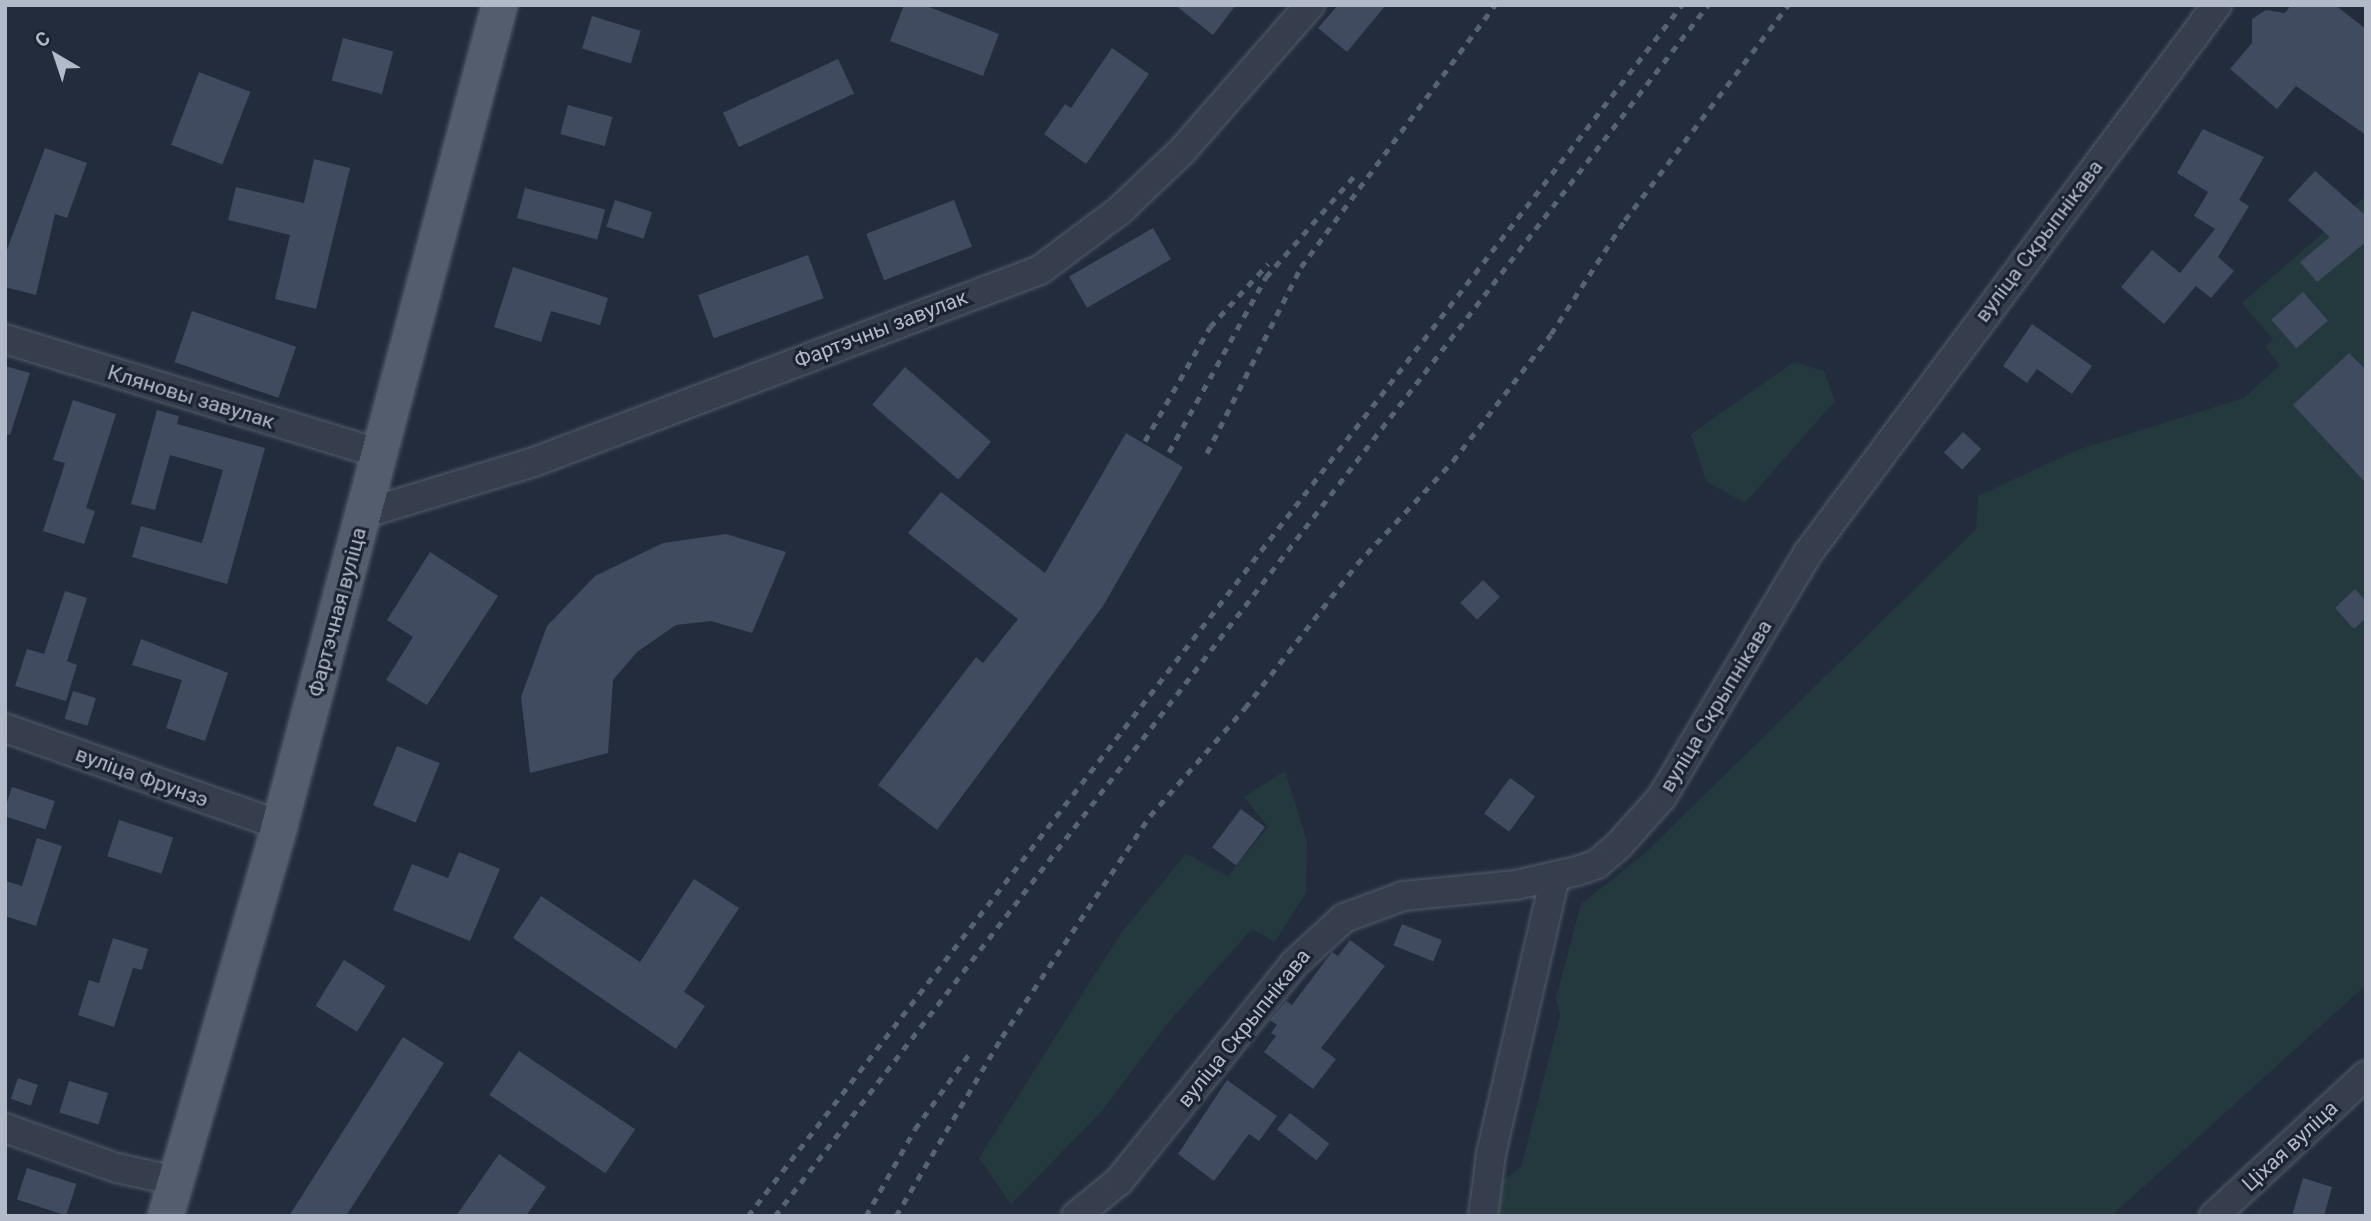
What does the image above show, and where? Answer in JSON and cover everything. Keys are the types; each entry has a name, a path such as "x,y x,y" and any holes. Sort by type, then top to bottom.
{"main road":[{"name":"Фартэчная вуліца","path":"165,1216 279,825 499,5"}],"street":[{"name":"Фартэчны завулак","path":"363,514 534,462 1040,270 1119,211 1183,150 1310,5"},
{"name":"вуліца Скрыпнікава","path":"1076,1216 1119,1181 1295,963 1345,918 1403,896 1555,877 1597,863 1661,797 1808,553 2217,5"},
{"name":"Кляновы завулак","path":"5,339 377,453"},
{"name":"вуліца Фрунзэ","path":"5,729 279,825"},
{"path":"1483,1216 1491,1154 1555,877"},
{"name":"Ціхая вуліца","path":"2214,1216 2366,1075"},
{"path":"5,1128 117,1168 176,1181"}],"green space":[{"path":"2366,196 2366,985 2111,1216 1498,1216 1499,1183 1521,1167 1560,1016 1556,998 1581,904 1644,854 1976,529 1978,496 2077,450 2244,398 2280,365 2265,347 2273,339 2242,303"},
{"path":"1794,362 1824,371 1835,401 1745,503 1706,481 1691,434"},
{"path":"1285,771 1307,841 1306,893 1275,942 1252,929 1172,1018 1101,1112 1011,1204 979,1158 1121,933 1186,854 1228,876 1268,827 1244,797"}],"building":[{"path":"904,5 924,5 999,34 983,76 890,41"},
{"path":"1175,5 1236,5 1213,35"},
{"path":"1338,5 1386,5 1347,52 1318,28"},
{"path":"2291,5 2335,5 2366,29 2366,135 2296,86 2277,109 2230,69 2252,43 2252,19 2266,10 2285,13"},
{"path":"592,16 641,31 631,63 582,49"},
{"path":"343,38 393,51 382,94 332,81"},
{"path":"1112,48 1149,74 1086,164 1044,134 1065,104 1071,108"},
{"path":"838,59 854,93 739,147 723,113"},
{"path":"199,72 250,92 222,165 171,145"},
{"path":"568,105 612,117 605,146 560,134"},
{"path":"2203,129 2264,157 2239,200 2249,206 2218,257 2234,271 2211,298 2196,286 2164,324 2121,287 2152,250 2180,273 2215,229 2194,216 2208,192 2177,173"},
{"path":"45,148 87,163 67,218 55,214 36,295 5,287 5,255"},
{"path":"314,159 350,168 316,309 275,299 290,235 228,220 236,187 304,203"},
{"path":"2315,171 2366,216 2366,242 2317,282 2300,262 2330,237 2288,200"},
{"path":"525,188 605,209 597,239 517,218"},
{"path":"615,200 652,212 643,239 606,227"},
{"path":"954,200 972,247 884,280 866,234"},
{"path":"1153,228 1171,259 1087,308 1069,276"},
{"path":"808,255 824,298 714,338 698,295"},
{"path":"513,267 608,298 600,325 551,311 541,342 494,327"},
{"path":"2303,292 2328,321 2296,348 2271,320"},
{"path":"192,311 296,347 278,398 174,362"},
{"path":"2032,324 2092,366 2072,394 2037,369 2027,383 2003,366"},
{"path":"2349,353 2366,370 2366,483 2293,405"},
{"path":"5,366 30,373 10,435 5,434"},
{"path":"905,367 991,442 958,480 872,405"},
{"path":"73,400 116,414 86,508 95,511 84,544 43,531 65,463 53,460"},
{"path":"157,410 179,416 177,424 265,448 227,584 132,557 141,526 202,543 223,470 170,455 155,510 131,504"},
{"path":"1963,432 1981,449 1962,470 1944,452"},
{"path":"1126,433 1183,467 1103,606 937,830 878,785 976,657 983,663 1018,619 908,533 941,492 1045,573"},
{"path":"726,534 786,552 752,633 711,621 676,625 637,652 613,680 608,753 530,773 521,697 547,626 595,576 663,543"},
{"path":"430,552 498,596 427,705 386,680 413,637 387,620"},
{"path":"1483,580 1500,597 1477,620 1460,603"},
{"path":"2355,589 2366,601 2366,618 2354,629 2335,608"},
{"path":"65,591 87,598 67,661 77,665 66,701 15,686 27,649 44,654"},
{"path":"141,639 228,673 205,741 166,728 182,680 132,665"},
{"path":"73,691 96,698 87,726 65,719"},
{"path":"397,746 440,763 416,823 373,805"},
{"path":"1510,778 1535,796 1509,832 1484,814"},
{"path":"12,787 55,801 46,829 5,816"},
{"path":"1241,809 1265,827 1236,865 1212,847"},
{"path":"119,820 173,838 161,874 107,856"},
{"path":"37,838 62,846 36,926 5,916 5,881 22,886"},
{"path":"459,852 500,869 470,941 393,910 412,864 448,878"},
{"path":"694,879 739,908 684,992 705,1006 676,1049 513,938 541,896 640,962"},
{"path":"1402,924 1442,940 1433,961 1393,945"},
{"path":"113,938 148,949 142,970 133,968 114,1027 78,1015 89,980 99,983"},
{"path":"1350,940 1385,966 1321,1048 1336,1059 1313,1089 1264,1052 1276,1036 1271,1033 1277,1025 1270,1020 1286,1001 1292,1005 1332,952 1338,956"},
{"path":"344,960 386,986 357,1032 315,1006"},
{"path":"403,1037 444,1063 346,1216 289,1216"},
{"path":"519,1051 635,1129 605,1173 489,1095"},
{"path":"18,1078 38,1085 31,1106 11,1099"},
{"path":"1227,1080 1277,1116 1259,1141 1249,1134 1214,1181 1178,1154"},
{"path":"69,1081 108,1093 99,1125 59,1113"},
{"path":"1290,1113 1329,1144 1316,1160 1277,1130"},
{"path":"499,1154 546,1187 526,1216 456,1216"},
{"path":"27,1168 76,1184 66,1215 17,1199"},
{"path":"2303,1178 2332,1187 2324,1216 2292,1216"}],"railway":[{"path":"1207,453 1301,267 1495,5"},
{"path":"748,1216 1682,5"},
{"path":"775,1216 1708,5"},
{"path":"896,1216 1002,1037 1150,816 1245,708 1357,564 1453,461 1551,334 1625,220 1788,5"},
{"path":"1169,452 1266,277 1354,176"},
{"path":"1145,441 1210,327 1268,264"},
{"path":"866,1216 915,1129 969,1054"}]}
